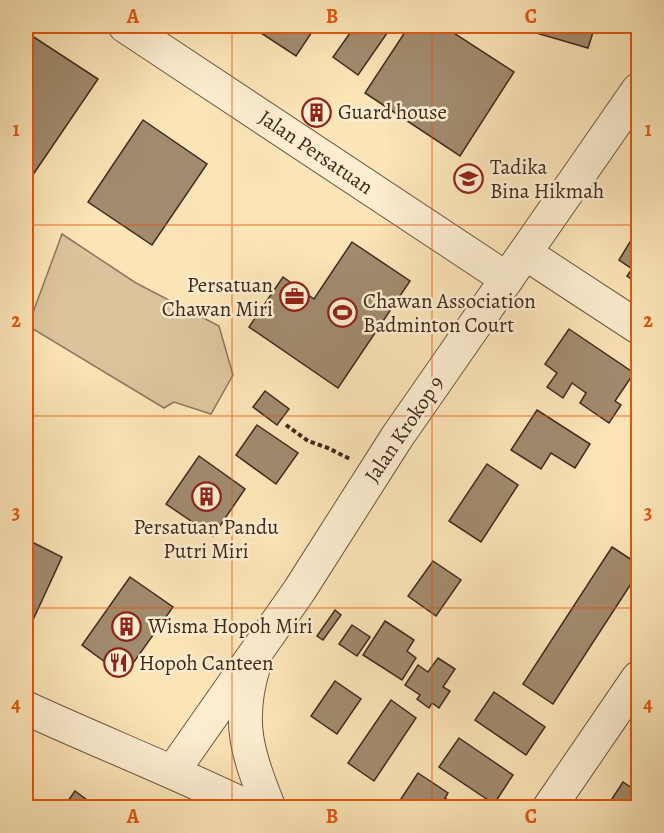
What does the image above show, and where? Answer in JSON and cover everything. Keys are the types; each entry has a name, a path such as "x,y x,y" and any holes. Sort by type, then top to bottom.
{"street":[{"name":"Jalan Persatuan","path":"125,26 268,135 507,279"},
{"name":"Jalan Krokop 9","path":"173,771 299,591 397,437 639,90"},
{"path":"525,252 639,327"},
{"path":"259,649 249,682 246,705 246,740 251,762 269,807"},
{"path":"549,807 639,678"},
{"path":"26,708 173,771 250,807"}],"path":[{"path":"286,425 308,441 338,452 373,475"}],"shaded area":[{"path":"62,234 136,283 219,326 233,375 211,414 174,402 164,408 28,326"}],"building":[{"path":"266,26 316,26 296,56 261,33"},
{"path":"355,26 392,26 358,75 333,57"},
{"path":"409,26 443,26 514,72 460,156 365,93"},
{"path":"527,26 595,26 588,48 526,30"},
{"path":"26,32 98,79 26,185"},
{"name":"Guard house","path":"316,102 327,111 318,122 307,113"},
{"path":"143,120 207,164 152,245 88,202"},
{"path":"638,229 638,284 627,276 632,269 619,260"},
{"path":"352,242 410,281 338,388 249,327 283,277 314,299"},
{"path":"569,329 634,373 615,401 621,405 609,423 580,403 586,393 572,383 563,398 547,387 557,373 545,364"},
{"path":"265,391 289,409 277,425 253,407"},
{"path":"537,410 590,444 575,468 551,453 541,469 511,450"},
{"path":"257,425 298,453 276,484 236,455"},
{"name":"Persatuan Pandu Putri Miri","path":"199,456 245,489 213,536 166,504"},
{"path":"487,464 518,485 481,542 449,521"},
{"path":"26,539 62,557 26,635"},
{"path":"612,547 638,564 638,573 553,704 523,684"},
{"path":"433,561 461,580 436,616 408,596"},
{"name":"Wisma Hopoh Miri","path":"130,577 173,607 124,676 82,645"},
{"path":"335,610 341,615 323,640 317,636"},
{"path":"385,621 414,640 407,651 416,658 402,680 363,655"},
{"path":"352,625 370,637 357,656 339,644"},
{"path":"438,658 455,669 443,687 450,691 439,708 432,703 429,708 417,699 420,695 405,685 418,665 428,672"},
{"path":"335,681 361,699 337,734 311,716"},
{"path":"494,692 545,727 526,755 475,720"},
{"path":"391,700 416,718 374,781 348,763"},
{"path":"459,738 513,775 494,804 439,767"},
{"path":"418,773 448,793 445,798 459,808 395,808"},
{"path":"623,782 638,792 638,808 606,808"},
{"path":"75,791 98,808 63,808"}],"place":[{"name":"Guard house","path":"317,112"},
{"name":"Tadika Bina Hikmah","path":"469,179"},
{"name":"Persatuan Chawan Miri","path":"294,297"},
{"name":"Chawan Association Badminton Court","path":"342,313"},
{"name":"Persatuan Pandu Putri Miri","path":"206,496"},
{"name":"Wisma Hopoh Miri","path":"127,626"},
{"name":"Hopoh Canteen","path":"118,663"}]}
